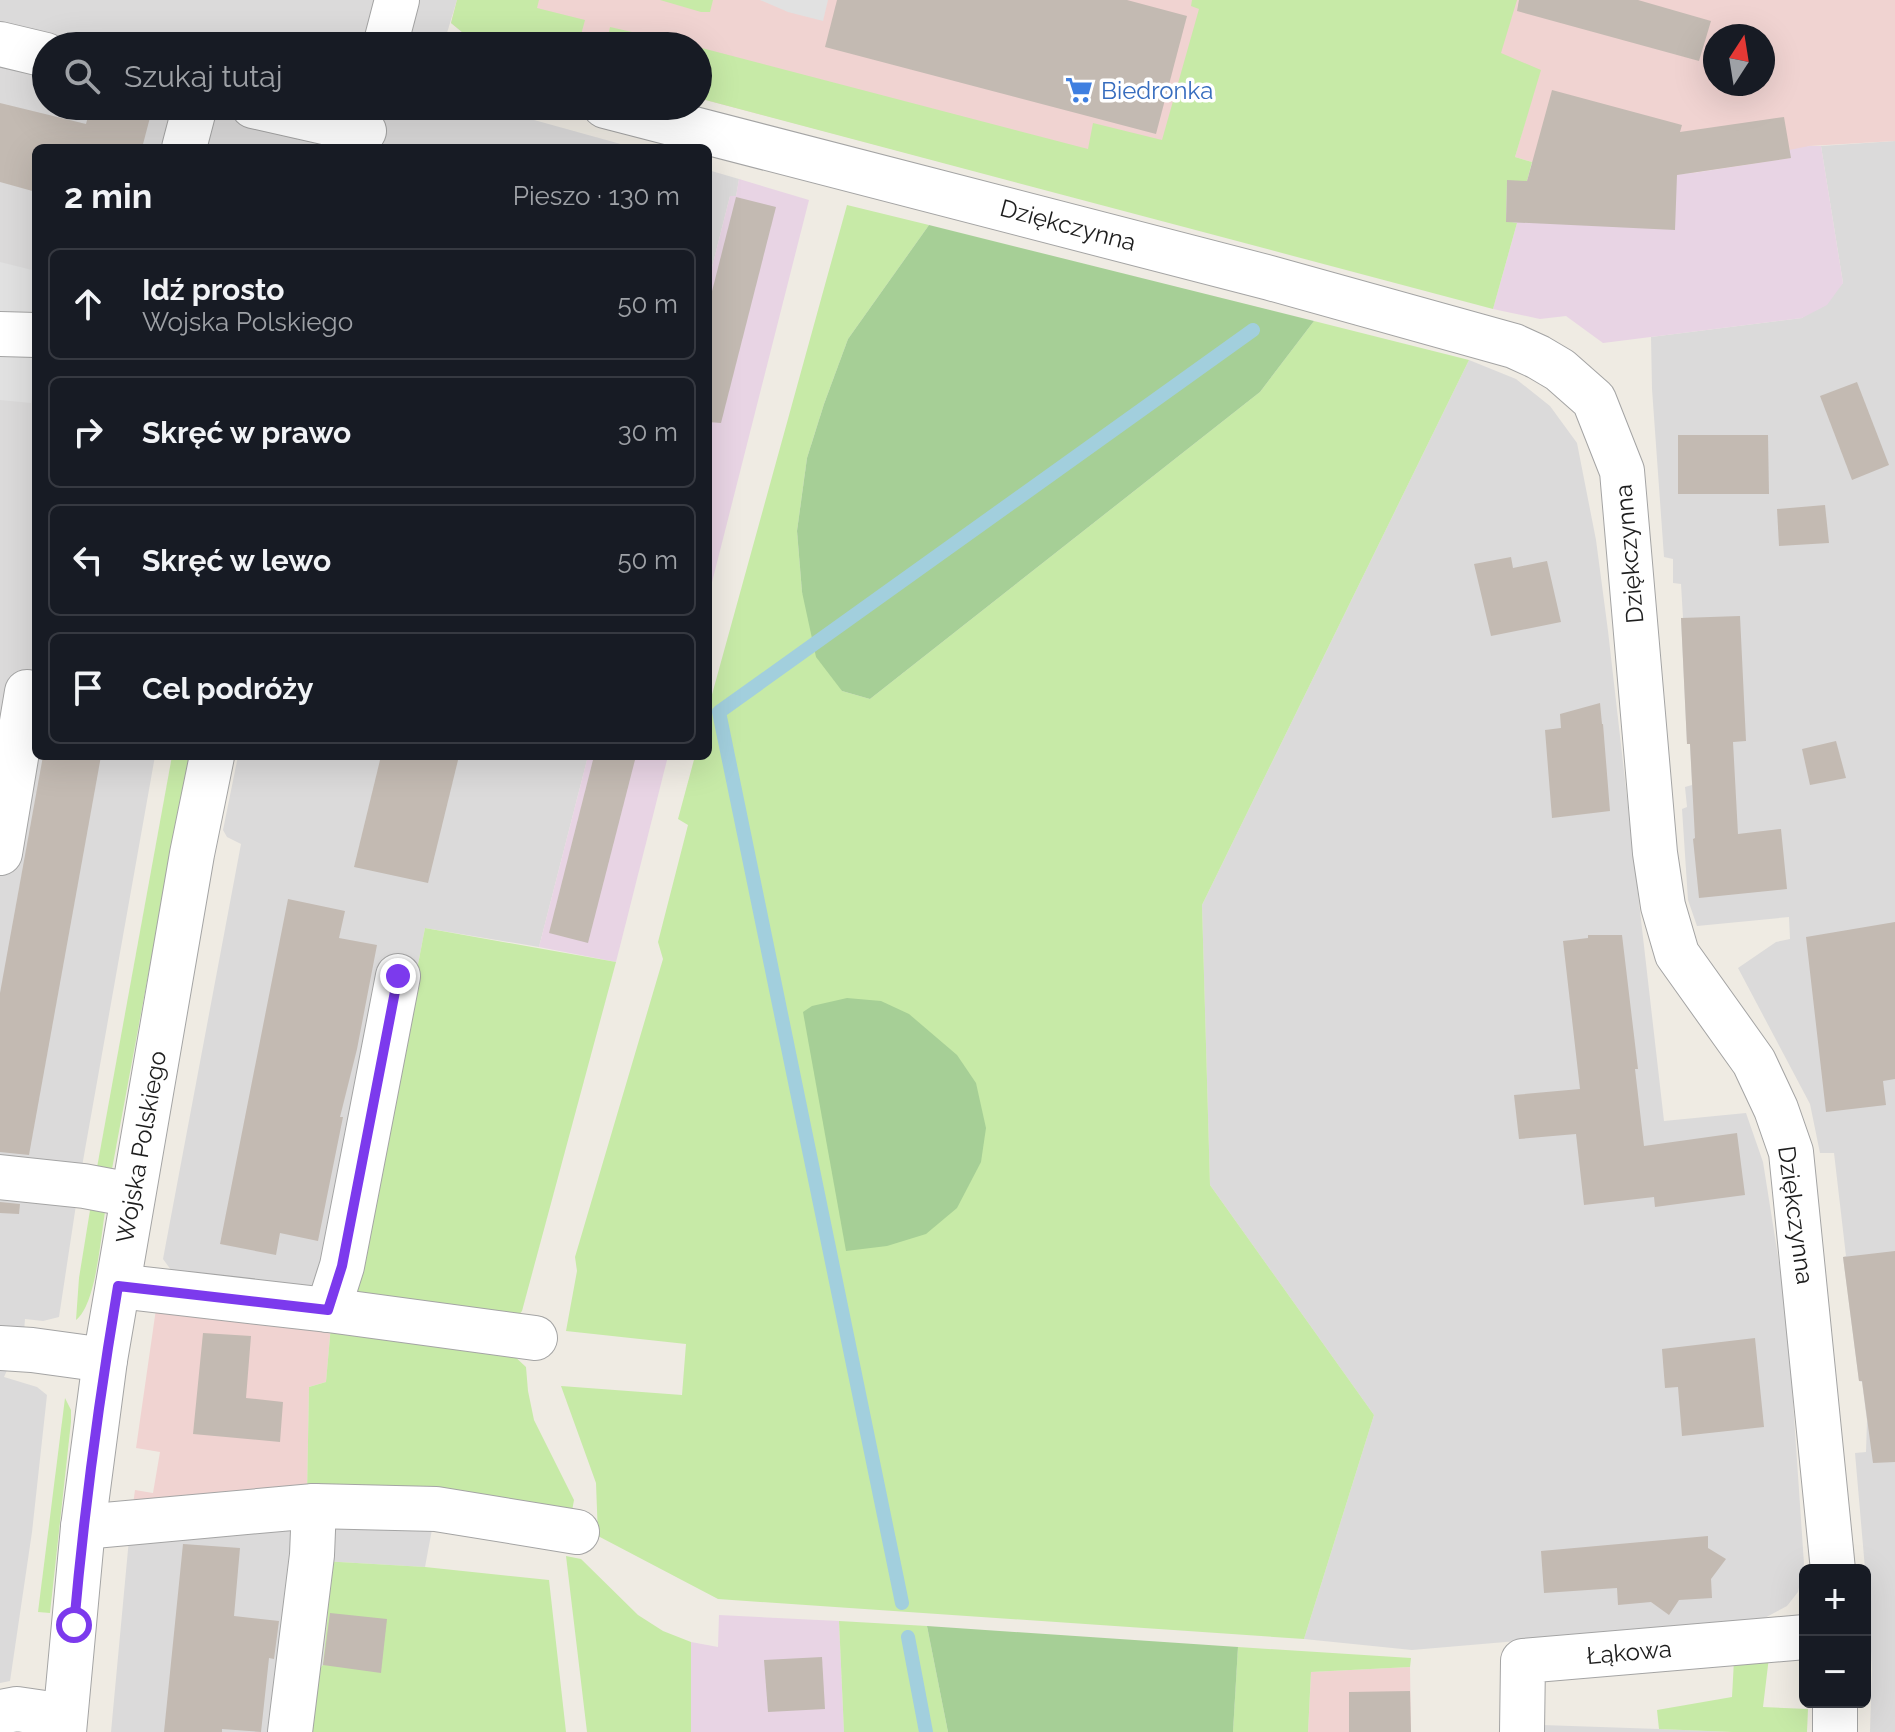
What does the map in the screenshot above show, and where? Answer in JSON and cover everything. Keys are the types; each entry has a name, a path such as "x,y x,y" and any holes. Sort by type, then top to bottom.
{"street":[{"path":"389,32 397,0"},
{"path":"0,44 32,52"},
{"path":"185,144 191,120"},
{"path":"324,120 364,128"},
{"name":"Dziękczynna","path":"659,120 1240,270 1514,346 1560,370 1594,400 1622,471 1655,853 1663,906 1677,954 1754,1062 1776,1109 1791,1152 1832,1564"},
{"path":"0,334 32,335"},
{"path":"0,853 21,692"},
{"name":"Wojska Polskiego","path":"64,1724 83,1527 105,1360 189,868 211,760"},
{"path":"328,1310 342,1266 398,976"},
{"path":"0,1177 84,1186 132,1195"},
{"path":"118,1286 535,1338"},
{"path":"0,1348 105,1360"},
{"path":"290,1732 312,1555 314,1506"},
{"path":"83,1527 314,1506 436,1509 577,1532"},
{"name":"Łąkowa","path":"1522,1732 1523,1661 1799,1638"},
{"path":"1835,1708 1835,1732"},
{"path":"0,1712 17,1709 64,1724"}],"shaded area":[{"path":"0,0 457,0 447,32 32,32 32,120 534,120 621,144 32,144 32,760 154,760 81,1172 59,1317 43,1321 25,1319 24,1332 4,1377 37,1387 47,1395 32,1532 10,1681 0,1683"},
{"path":"457,0 1895,0 1895,141 1809,146 1791,158 1692,173 1532,162 1515,157 1540,70 1427,290 712,102 712,32 462,32 451,23"},
{"path":"760,0 828,0 823,21 788,12"},
{"path":"1895,141 1895,1732 1870,1732 1871,1564 1865,1564 1855,1453 1866,1452 1867,1421 1843,1257 1846,1256 1834,1153 1820,1153 1810,1104 1738,968 1776,942 1790,939 1789,917 1697,926 1688,900 1682,809 1687,807 1685,787 1692,785 1690,744 1687,744 1681,584 1673,583 1673,559 1664,557 1652,389 1651,337 1802,318 1843,283 1821,146"},
{"path":"1821,146 1843,283 1827,305 1802,318 1603,343 1566,316 1540,319 1493,309 1517,223 1506,222 1507,180 1693,173 1790,158 1789,150"},
{"path":"712,171 739,179 736,197 730,196 712,267"},
{"path":"739,179 809,200 712,582 712,267 730,196 736,196"},
{"path":"0,262 32,270 32,392 31,403 0,400"},
{"path":"1469,360 1516,379 1550,406 1577,443 1596,540 1608,631 1664,1121 1746,1113 1763,1162 1787,1313 1804,1564 1799,1564 1798,1592 1787,1606 1761,1620 1412,1650 1304,1639 1374,1415 1210,1185 1202,905"},
{"path":"237,760 587,760 539,947 425,928 354,1298 171,1270 163,1259 241,844 227,837 223,830"},
{"path":"587,760 667,760 616,962 539,947"},
{"path":"157,1302 331,1325 326,1382 309,1387 307,1494 132,1512 135,1490 153,1493 160,1452 136,1448"},
{"path":"433,1524 425,1567 322,1561 328,1613 323,1665 306,1681 300,1732 111,1732 129,1539 191,1531"},
{"path":"719,1615 839,1621 844,1732 691,1732 691,1642 718,1647"},
{"path":"1410,1667 1411,1732 1308,1732 1311,1672"},
{"path":"1542,1725 1659,1729 1732,1732 1542,1732"}],"green space":[{"path":"457,0 539,0 537,8 585,20 582,32 462,32 451,23"},
{"path":"660,0 713,0 710,12 701,12"},
{"path":"1192,0 1517,0 1501,53 1541,70 1515,157 1532,162 1527,181 1507,181 1506,221 1517,223 1493,309 712,102 712,51 1088,149 1093,123 1162,140 1199,9 1191,6"},
{"path":"610,27 632,32 609,32"},
{"path":"847,205 929,225 848,339 807,458 797,531 802,592 842,691 870,699 1260,392 1314,321 1469,360 1202,905 1210,1185 1374,1415 1304,1639 718,1599 598,1536 596,1483 561,1386 682,1395 686,1344 566,1331 577,1271 575,1257 663,959 658,942 688,825 678,819 694,760 712,760 712,694"},
{"path":"929,225 1314,321 1260,392 870,699 842,691 816,657 802,592 797,531 807,458 848,339"},
{"path":"171,760 188,760 112,1169 96,1173"},
{"path":"425,928 616,962 522,1311 513,1322 354,1298"},
{"path":"847,998 881,1001 909,1014 957,1055 976,1083 986,1128 981,1162 957,1208 926,1234 887,1246 846,1251 803,1012 812,1006"},
{"path":"92,1198 106,1206 93,1284 83,1312 76,1320 79,1278"},
{"path":"331,1325 498,1341 526,1367 534,1420 574,1500 570,1522 307,1494 309,1387 326,1382"},
{"path":"65,1398 71,1410 71,1422 50,1613 38,1612"},
{"path":"566,1556 581,1559 638,1615 663,1631 691,1642 691,1732 587,1732"},
{"path":"322,1561 425,1567 549,1580 566,1732 300,1732 306,1681 323,1665 328,1613 317,1599"},
{"path":"839,1621 927,1626 948,1732 844,1732"},
{"path":"927,1626 1238,1647 1233,1732 948,1732"},
{"path":"1238,1647 1411,1658 1410,1667 1311,1672 1308,1732 1233,1732"},
{"path":"1769,1657 1763,1707 1808,1709 1807,1732 1659,1729 1657,1710 1732,1697 1734,1660"}],"building":[{"name":"Biedronka","path":"837,0 1127,0 1187,16 1156,134 825,47"},
{"path":"1519,0 1638,0 1711,21 1710,24 1703,24 1703,48 1699,61 1517,11"},
{"path":"1552,90 1682,125 1680,132 1784,117 1791,158 1677,175 1675,230 1506,222 1507,180 1527,181"},
{"path":"0,103 32,111 32,120 70,120 86,124 87,120 149,120 143,144 32,144 32,191 0,182"},
{"path":"736,197 776,207 721,423 712,422 712,291"},
{"path":"1857,382 1889,465 1852,480 1820,396"},
{"path":"1678,435 1768,435 1769,494 1678,494"},
{"path":"1825,505 1829,543 1779,546 1777,509"},
{"path":"1511,557 1513,568 1547,561 1561,622 1491,636 1474,564"},
{"path":"1740,616 1746,741 1733,742 1738,834 1781,829 1787,889 1699,898 1681,618"},
{"path":"1600,703 1610,811 1552,818 1545,730 1561,728 1560,714"},
{"path":"1836,741 1846,778 1810,785 1802,749"},
{"path":"42,760 100,760 29,1155 0,1152 0,993"},
{"path":"380,760 458,760 428,883 354,867"},
{"path":"593,760 635,760 588,943 549,933"},
{"path":"288,899 345,911 339,938 377,945 340,1117 343,1117 318,1241 280,1233 276,1255 220,1244"},
{"path":"1895,922 1895,1079 1883,1081 1886,1105 1826,1112 1806,937"},
{"path":"1588,935 1622,935 1644,1146 1737,1133 1745,1195 1655,1207 1654,1197 1584,1205 1576,1134 1519,1139 1514,1095 1580,1089 1563,941 1588,938"},
{"path":"0,1202 20,1204 19,1214 0,1213"},
{"path":"1895,1251 1895,1462 1873,1463 1843,1257"},
{"path":"203,1333 251,1336 246,1398 283,1402 280,1442 193,1434"},
{"path":"1755,1338 1764,1427 1682,1436 1678,1387 1665,1388 1662,1349"},
{"path":"1708,1536 1708,1548 1726,1559 1711,1579 1712,1598 1679,1600 1669,1615 1651,1602 1618,1605 1617,1588 1544,1593 1541,1551"},
{"path":"183,1544 240,1548 234,1616 279,1621 274,1659 269,1658 261,1732 222,1729 222,1732 164,1732"},
{"path":"330,1613 387,1619 381,1673 323,1665"},
{"path":"822,1657 825,1709 768,1712 764,1660"},
{"path":"1410,1691 1411,1732 1349,1732 1349,1692"}],"waterway":[{"path":"902,1603 719,712 1253,330"},
{"path":"908,1637 926,1732"}],"place":[{"name":"Biedronka","path":"1079,90"}],"route":[{"path":"74,1625 83,1527 118,1286 328,1310 342,1266 398,976"}]}
